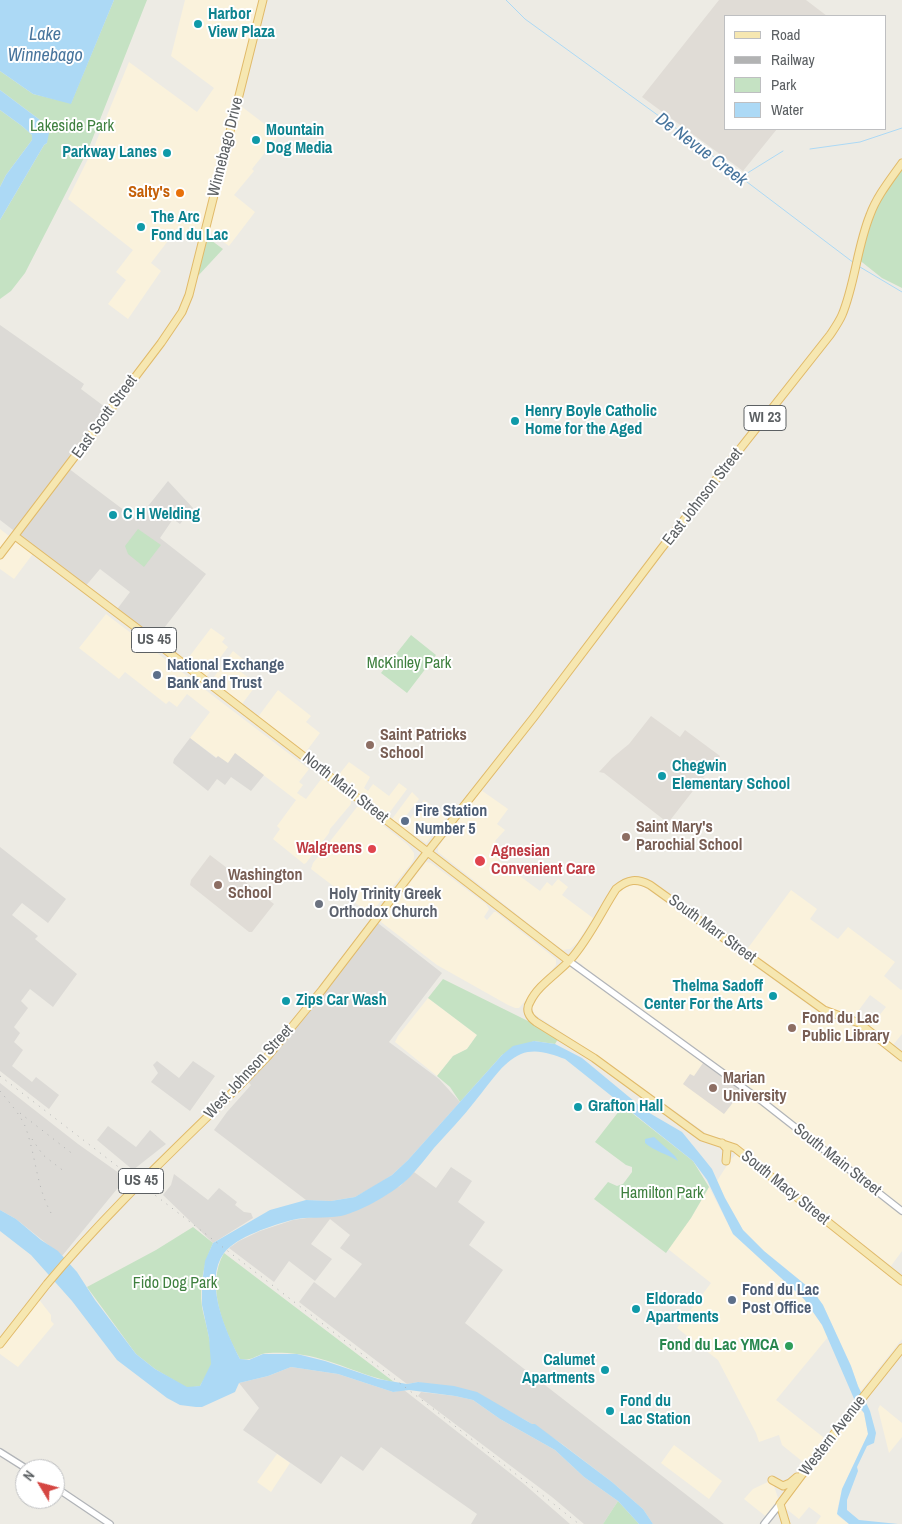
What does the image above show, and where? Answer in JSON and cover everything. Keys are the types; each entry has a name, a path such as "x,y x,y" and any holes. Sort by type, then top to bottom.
{"main road":[{"name":"Winnebago Drive","path":"189,295 263,0"},
{"name":"East Johnson Street","path":"481,785 661,549 830,335 842,315 870,213 886,184 902,163"},
{"name":"East Scott Street","path":"0,555 173,326 182,312 189,295"},
{"name":"North Main Street","path":"15,536 569,961"},
{"name":"West Johnson Street","path":"0,1344 47,1284 117,1205 268,1056 322,990 427,852 481,785"},
{"name":"South Marr Street","path":"578,950 616,889 625,882 639,880 646,883 824,1010 858,1023 902,1057"},
{"path":"549,979 558,967 559,954 570,954 578,950"},
{"path":"549,979 578,950"},
{"name":"South Macy Street","path":"549,979 529,1002 528,1014 536,1022 587,1053 702,1137 735,1148 902,1281"},
{"path":"722,1143 727,1149 726,1161"},
{"name":"Western Avenue","path":"780,1504 902,1348"},
{"path":"772,1480 780,1485 786,1485 810,1464"},
{"path":"780,1504 786,1524"}],"street":[{"name":"North Main Street","path":"569,961 675,1038"},
{"name":"South Main Street","path":"675,1038 767,1105 902,1211"},
{"path":"0,1452 15,1461"},
{"path":"65,1494 110,1524"},
{"name":"Western Avenue","path":"764,1524 780,1504"}],"shaded area":[{"path":"185,0 263,0 237,103 279,135 252,169 254,171 234,195 255,212 229,246 205,228 201,245 177,229 151,263 161,271 128,319 108,304 126,280 116,272 133,250 68,199 94,147 129,62 197,112 214,88 171,56"},
{"path":"719,0 806,0 826,15 724,15 724,130 776,130 743,171 642,97"},
{"path":"0,325 84,384 81,389 109,410 68,468 137,520 168,481 193,508 180,524 173,519 160,538 206,574 154,641 115,612 130,592 100,569 84,588 15,536 17,533 0,520"},
{"path":"0,529 13,539 35,551 14,579 0,569"},
{"path":"106,614 309,769 299,782 303,785 297,793 306,799 322,778 351,800 351,804 330,829 306,863 304,864 273,839 280,829 277,826 296,800 236,754 228,763 217,758 190,738 210,712 187,694 177,707 169,701 166,704 125,672 119,679 79,648"},
{"path":"211,628 225,638 222,642 228,647 206,677 186,661"},
{"path":"233,651 244,660 237,669 257,684 242,704 211,681"},
{"path":"278,690 311,716 306,722 320,733 305,753 258,717"},
{"path":"651,716 680,737 685,730 720,756 668,823 604,773 599,772 629,744"},
{"path":"190,738 216,758 218,756 228,763 235,753 264,775 251,791 231,777 225,785 217,779 208,791 173,763"},
{"path":"349,762 370,777 364,788 368,791 373,784 389,796 399,783 407,789 387,816 337,777"},
{"path":"481,790 508,809 497,824 505,830 495,841 497,843 494,847 502,854 498,860 540,891 547,882 552,886 558,879 568,887 562,895 593,918 577,943 570,949 563,950 548,939 438,852 438,847"},
{"path":"412,792 419,799 399,825 392,819"},
{"path":"424,800 448,816 426,843 403,828"},
{"path":"357,807 360,807 408,845 414,853 411,864 371,913 311,869 313,863"},
{"path":"0,847 66,899 48,923 22,903 12,915 38,936 35,939 77,974 53,1007 30,989 21,1001 28,1008 14,1027 20,1033 14,1042 23,1050 12,1066 32,1082 36,1077 59,1095 49,1109 0,1071"},
{"path":"210,855 274,904 252,932 249,932 190,885 191,880"},
{"path":"426,862 431,863 486,904 489,909 484,917 487,920 496,912 556,959 556,965 519,1008 508,1005 437,965 381,922 382,918"},
{"path":"630,884 637,884 646,888 828,1019 858,1028 902,1063 902,1251 891,1266 733,1143 707,1134 602,1059 534,1014 532,1006 549,982 569,965 577,972 583,965 573,960 619,891"},
{"path":"791,890 817,909 810,919 838,939 848,927 895,962 884,976 902,989 902,1034 893,1045 870,1027 886,1007 870,995 853,1018 829,1010 748,952 748,948"},
{"path":"374,920 442,973 389,1042 439,1079 460,1102 408,1160 392,1175 375,1186 355,1197 331,1201 306,1200 214,1130 251,1085 245,1079"},
{"path":"428,998 477,1035 467,1049 453,1056 437,1076 395,1042"},
{"path":"157,1061 179,1078 193,1061 215,1076 190,1111 151,1082 158,1073 153,1065"},
{"name":"Marian University","path":"703,1063 742,1091 724,1114 683,1084 690,1074 694,1076"},
{"path":"0,1083 78,1144 126,1178 62,1256 16,1219 0,1210"},
{"path":"108,1126 136,1147 150,1130 166,1144 133,1170 97,1140"},
{"path":"736,1154 902,1286 902,1339 860,1392 851,1366 823,1305 813,1291 764,1251 743,1230 725,1198 717,1181"},
{"path":"451,1167 472,1181 458,1202 485,1222 469,1245 503,1270 465,1323 724,1524 653,1524 643,1509 612,1482 562,1444 527,1421 499,1406 418,1382 407,1384 299,1302 314,1282 335,1298 362,1264 340,1248 350,1235 330,1219 311,1244 332,1259 315,1281 289,1261 274,1282 229,1248 260,1231 293,1220 314,1217 400,1186 414,1172 436,1188"},
{"path":"174,1174 208,1200 219,1188 237,1202 235,1205 244,1212 251,1213 253,1218 213,1243 163,1195 171,1185"},
{"path":"709,1187 733,1234 804,1299 828,1337 776,1400 828,1441 856,1406 864,1413 868,1434 842,1489 837,1511 838,1516 849,1524 816,1524 821,1516 809,1507 799,1519 780,1504 808,1466 782,1445 779,1435 759,1442 718,1360 677,1328 711,1283 668,1249 691,1218"},
{"path":"37,1297 51,1315 51,1321 54,1324 18,1367 0,1354 0,1344"},
{"path":"291,1367 338,1374 393,1392 404,1390 524,1484 570,1524 471,1524 477,1514 381,1447 363,1471 341,1456 321,1484 243,1430 259,1408 239,1383 268,1376"},
{"path":"421,1392 473,1400 500,1419 555,1450 584,1477 618,1501 603,1524 584,1524 552,1497 418,1396"},
{"path":"880,1405 902,1423 902,1437 889,1453 878,1409"},
{"path":"674,1445 722,1481 709,1499 661,1463"},
{"path":"277,1454 290,1463 271,1492 257,1482"},
{"path":"772,1480 780,1504 769,1519 744,1499 753,1489"}],"green space":[{"name":"Lakeside Park","path":"114,0 147,0 88,150 25,273 11,291 0,299 0,220 44,145 47,143 48,126 0,90 0,71 33,94 71,103"},
{"name":"Lakeside Park","path":"0,110 32,135 32,140 6,175 0,187"},
{"path":"902,163 902,288 882,278 858,259 870,213"},
{"path":"208,238 223,249 197,277 206,240"},
{"path":"138,529 161,545 144,567 128,554 125,546"},
{"name":"McKinley Park","path":"411,635 436,655 407,693 381,673"},
{"path":"443,979 528,1021 558,1039 555,1044 534,1041 502,1055 460,1102 450,1087 437,1076 453,1056 467,1049 477,1035 428,998"},
{"name":"Hamilton Park","path":"623,1106 693,1161 709,1187 691,1218 666,1253 594,1199 608,1182 617,1186 623,1184 632,1172 632,1167 626,1165 595,1142"},
{"name":"Fido Dog Park","path":"193,1227 213,1243 207,1258 201,1290 202,1307 212,1359 209,1370 200,1386 187,1388 155,1369 136,1354 87,1287 156,1250"},
{"path":"224,1253 394,1382 370,1376 322,1359 297,1354 266,1353 249,1359 240,1359 223,1321 216,1293 216,1279"},
{"path":"618,1501 639,1524 603,1524"}],"water":[{"name":"Lake Winnebago","path":"0,0 114,0 71,104 33,94 0,71"},
{"name":"Lake Winnebago","path":"0,90 48,126 49,133 47,143 44,145 0,220 0,187 6,175 32,140 32,135 0,110"},
{"path":"534,1041 555,1044 582,1058 646,1111 682,1132 712,1169 725,1198 743,1230 764,1251 813,1291 823,1305 851,1366 870,1411 876,1433 874,1443 867,1446 857,1467 858,1471 847,1500 847,1510 859,1520 898,1524 849,1524 837,1514 842,1489 868,1434 864,1413 855,1401 822,1325 804,1299 733,1234 707,1180 693,1161 565,1059 554,1055 543,1052 527,1052 508,1062 410,1177 396,1189 378,1200 359,1210 341,1216 298,1219 275,1225 255,1232 237,1242 224,1253 218,1264 216,1292 223,1321 240,1359 249,1360 263,1354 297,1354 325,1361 378,1379 407,1384 418,1382 454,1386 477,1392 535,1424 612,1482 643,1509 653,1524 639,1524 618,1501 584,1477 555,1450 500,1419 473,1400 409,1390 393,1392 338,1374 291,1367 268,1376 239,1383 235,1392 202,1407 180,1405 167,1398 117,1360 72,1301 31,1255 0,1231 0,1210 16,1219 41,1240 58,1251 77,1272 95,1300 136,1354 155,1369 187,1387 200,1386 211,1364 209,1338 202,1305 202,1284 205,1261 213,1243 270,1210 306,1200 331,1201 355,1197 392,1175 408,1160 502,1055 513,1046"},
{"path":"654,1137 678,1161 645,1143 645,1139"}],"waterway":[{"name":"De Nevue Creek","path":"506,0 525,19 681,132 854,263"},
{"path":"810,149 860,142 902,128"},
{"path":"741,177 783,151"},
{"name":"De Nevue Creek","path":"860,267 902,292"}],"railway":[{"path":"0,1076 427,1404 579,1524"},
{"path":"0,1091 17,1112 25,1126 42,1192 51,1213"},
{"path":"20,1113 74,1155"},
{"path":"32,1139 43,1155 65,1172"}],"place":[{"name":"Harbor View Plaza","path":"198,24"},
{"name":"Mountain Dog Media","path":"256,140"},
{"name":"Parkway Lanes","path":"167,153"},
{"name":"Salty's","path":"180,193"},
{"name":"The Arc Fond du Lac","path":"141,227"},
{"name":"Henry Boyle Catholic Home for the Aged","path":"515,421"},
{"name":"C H Welding","path":"113,515"},
{"name":"National Exchange Bank and Trust","path":"157,675"},
{"name":"Saint Patricks School","path":"370,745"},
{"name":"Chegwin Elementary School","path":"662,776"},
{"name":"Fire Station Number 5","path":"405,821"},
{"name":"Saint Mary's Parochial School","path":"626,837"},
{"name":"Walgreens","path":"372,849"},
{"name":"Agnesian Convenient Care","path":"480,861"},
{"name":"Washington School","path":"218,885"},
{"name":"Holy Trinity Greek Orthodox Church","path":"319,904"},
{"name":"Thelma Sadoff Center For the Arts","path":"773,996"},
{"name":"Zips Car Wash","path":"286,1001"},
{"name":"Fond du Lac Public Library","path":"792,1028"},
{"name":"Marian University","path":"713,1088"},
{"name":"Grafton Hall","path":"578,1107"},
{"name":"Fond du Lac Post Office","path":"732,1300"},
{"name":"Eldorado Apartments","path":"636,1309"},
{"name":"Fond du Lac YMCA","path":"789,1346"},
{"name":"Calumet Apartments","path":"605,1370"},
{"name":"Fond du Lac Station","path":"610,1411"}]}
